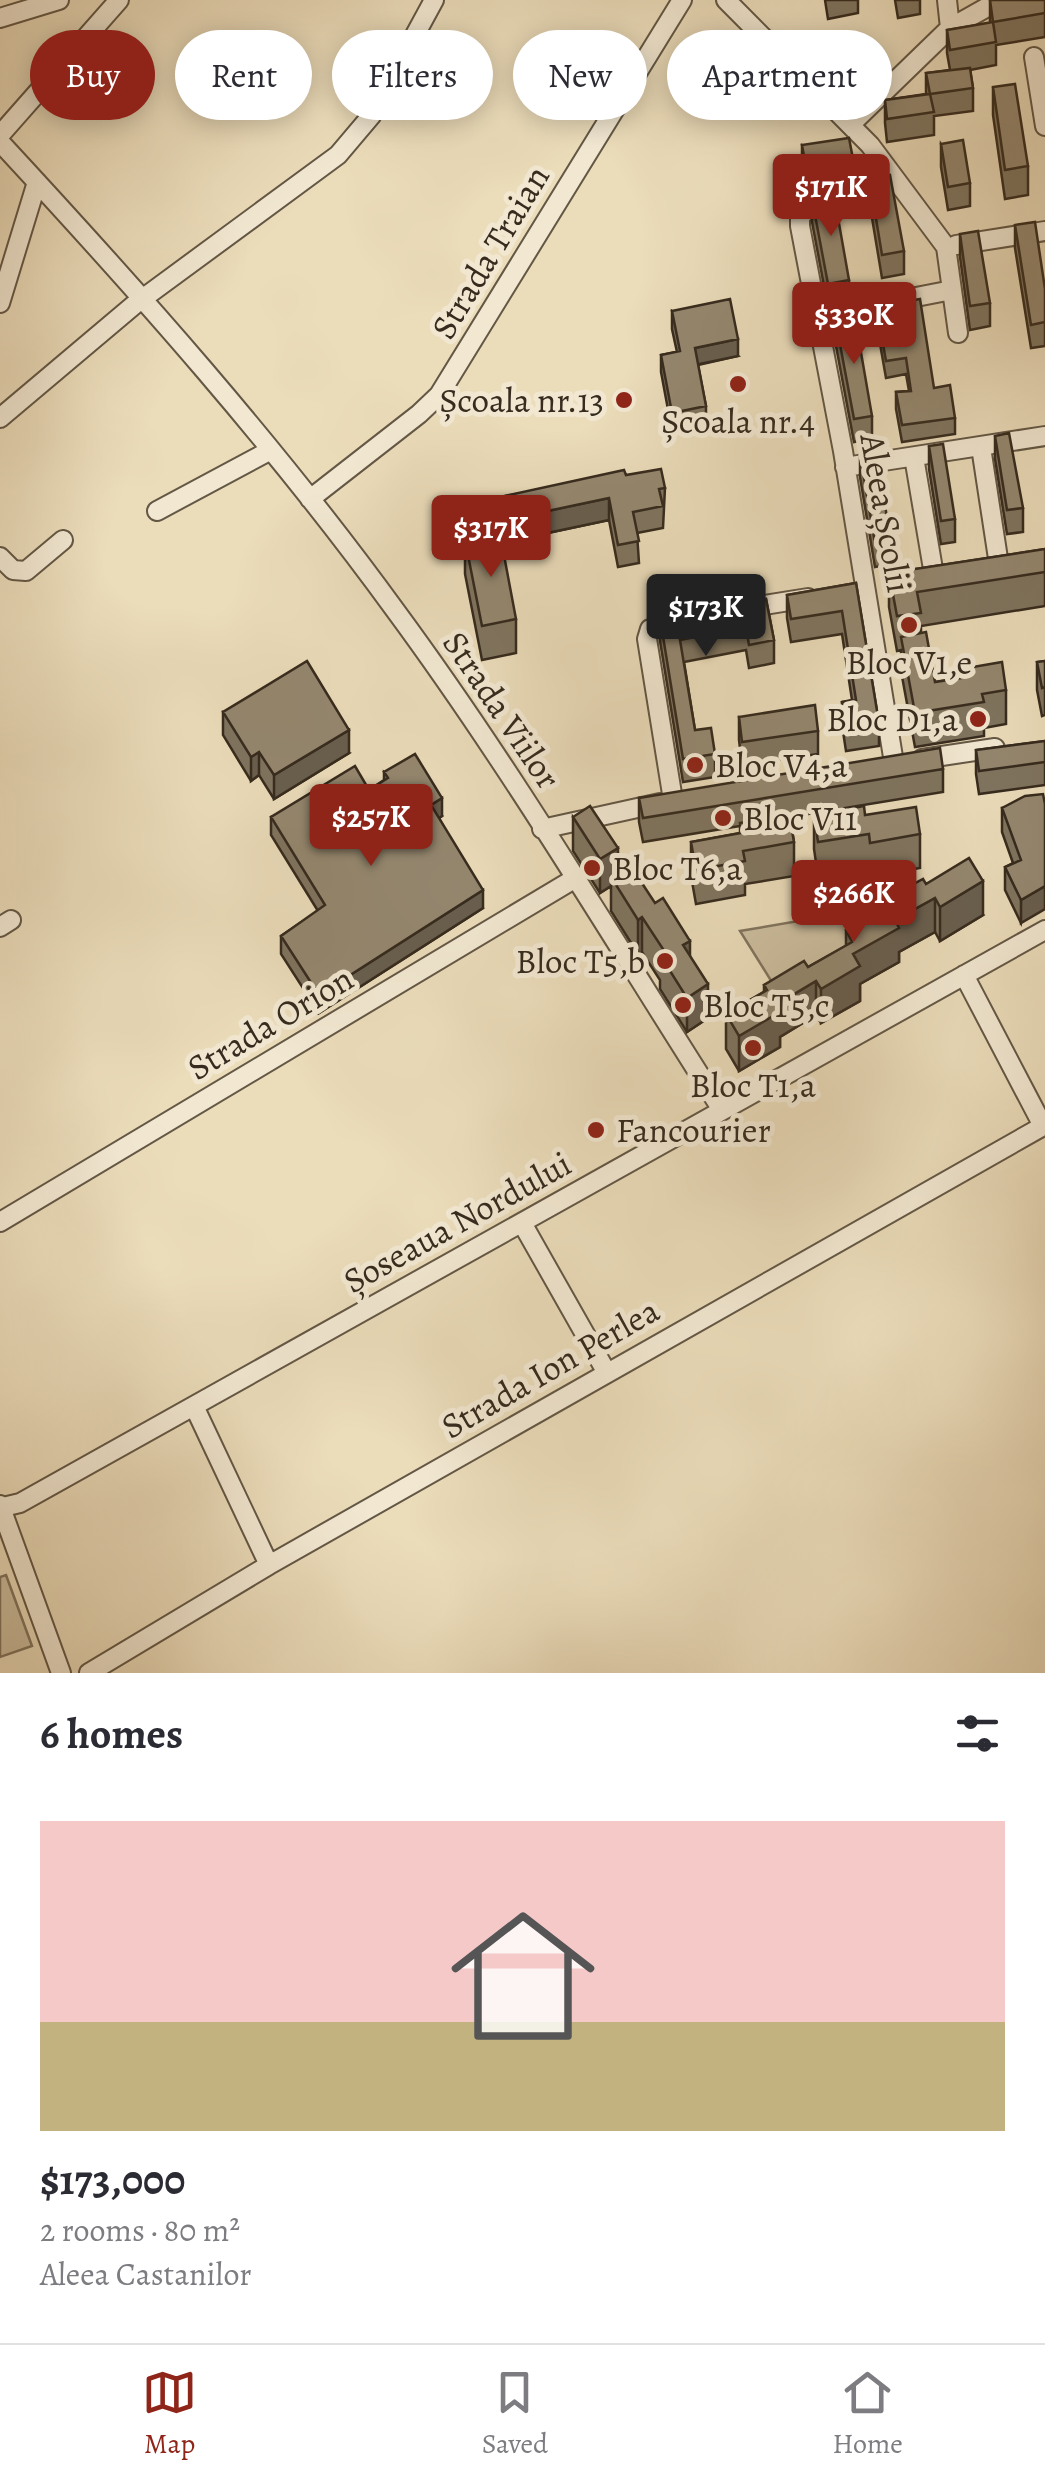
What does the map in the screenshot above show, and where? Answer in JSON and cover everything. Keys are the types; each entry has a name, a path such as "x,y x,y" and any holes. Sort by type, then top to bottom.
{"street":[{"path":"0,18 59,0"},
{"path":"0,139 119,0"},
{"path":"0,418 144,298 338,155 371,116 434,0"},
{"name":"Strada Traian","path":"310,498 439,395 682,0"},
{"path":"726,0 851,124 946,247 958,333"},
{"path":"947,0 950,28"},
{"path":"851,124 950,28 1000,0"},
{"path":"1034,58 1045,126"},
{"name":"Strada Viilor","path":"0,139 144,298 310,498 451,688 722,1110"},
{"name":"Aleea Școlii","path":"890,174 856,201 806,211 800,216 845,467 857,591 885,765 1012,746"},
{"path":"0,303 36,182"},
{"path":"946,247 1045,231"},
{"path":"822,340 880,304 952,290"},
{"path":"845,467 1045,436"},
{"path":"981,447 998,565"},
{"path":"157,511 269,451"},
{"path":"914,457 934,576"},
{"path":"0,557 13,570 26,572 63,540"},
{"path":"718,613 857,591"},
{"path":"542,829 681,799 647,639 650,629 660,624 698,617"},
{"name":"Strada Orion","path":"0,1222 574,879"},
{"name":"Șoseaua Nordului","path":"2,1506 20,1503 1045,930"},
{"path":"964,975 1044,1126"},
{"name":"Strada Ion Perlea","path":"89,1673 270,1565 1044,1126"},
{"path":"522,1223 607,1373"},
{"path":"194,1406 270,1565"},
{"path":"2,1506 10,1539 61,1673"}],"shaded area":[{"path":"898,904 879,930 775,987 740,931"},
{"path":"6,1575 32,1646 0,1657 0,1577"}],"building":[{"path":"990,0 1045,0 1045,13 993,22"},
{"path":"993,22 996,42 950,50 947,30"},
{"path":"970,68 973,88 930,94 926,73"},
{"path":"1015,84 1028,166 1005,170 993,87"},
{"path":"930,94 934,112 892,118 892,99"},
{"path":"849,138 853,159 806,167 802,145"},
{"path":"963,140 970,183 948,187 941,144"},
{"path":"890,175 904,251 882,255 870,182"},
{"path":"834,195 849,280 828,284 812,199"},
{"path":"1035,222 1045,289 1045,322 1031,325 1015,225"},
{"path":"978,231 990,303 970,306 960,234"},
{"path":"730,299 738,339 695,348 706,406 672,413 661,355 680,351 672,311"},
{"path":"891,299 892,304 920,299 934,388 950,385 955,418 902,425 896,392 911,391 906,358 886,361 876,304"},
{"path":"854,312 872,416 854,419 836,323"},
{"path":"1009,433 1023,508 1007,510 995,436"},
{"path":"943,444 955,519 941,521 929,446"},
{"path":"876,452 891,541 875,543 860,454"},
{"path":"661,469 665,488 659,489 663,506 633,512 639,541 618,545 609,498 505,520 500,497 624,470 626,475"},
{"path":"500,534 516,619 482,626 465,540"},
{"path":"1045,549 1045,572 917,592 921,613 897,616 889,573"},
{"path":"856,583 879,723 846,727 842,702 856,700 842,611 791,619 787,595"},
{"path":"766,599 774,640 749,645 746,627 680,640 695,730 711,728 715,754 683,759 660,618"},
{"path":"926,632 935,682 968,677 967,668 1002,662 1006,690 982,694 984,702 915,713 901,637"},
{"path":"307,661 349,730 274,775 259,752 251,757 223,712"},
{"path":"1045,661 1045,687 1042,688 1037,662"},
{"path":"815,705 818,731 742,742 739,717"},
{"path":"1045,741 1045,762 979,771 976,750"},
{"path":"940,748 943,769 643,818 639,798"},
{"path":"415,754 442,798 431,805 483,890 319,995 281,936 325,905 271,817 355,766 369,790 388,778 384,772"},
{"path":"1043,794 1045,886 1021,900 1005,867 1021,860 1002,808 1025,796"},
{"path":"590,806 618,848 600,859 573,817"},
{"path":"864,806 865,815 916,807 920,834 870,843 869,834 818,842 814,815"},
{"path":"789,814 794,842 743,851 745,861 696,870 691,842 741,833 740,823"},
{"path":"969,858 983,881 940,907 935,898 895,920 899,928 853,954 860,966 821,989 816,981 776,1005 780,1012 739,1036 726,1014 767,990 764,985 804,961 808,967 852,942 846,930 887,906 884,900 923,879 926,884"},
{"path":"630,865 655,903 663,898 690,941 683,945 708,984 687,998 660,955 665,952 642,917 638,920 611,877"}],"place":[{"name":"Școala nr.4","path":"738,384"},
{"name":"Școala nr.13","path":"624,400"},
{"name":"Bloc V1,e","path":"909,625"},
{"name":"Bloc D1,a","path":"978,719"},
{"name":"Bloc V4,a","path":"695,765"},
{"name":"Bloc V11","path":"723,818"},
{"name":"Bloc T6,a","path":"592,868"},
{"name":"Bloc T5,b","path":"665,961"},
{"name":"Bloc T5,c","path":"683,1005"},
{"name":"Bloc T1,a","path":"753,1048"},
{"name":"Fancourier","path":"596,1130"}]}
